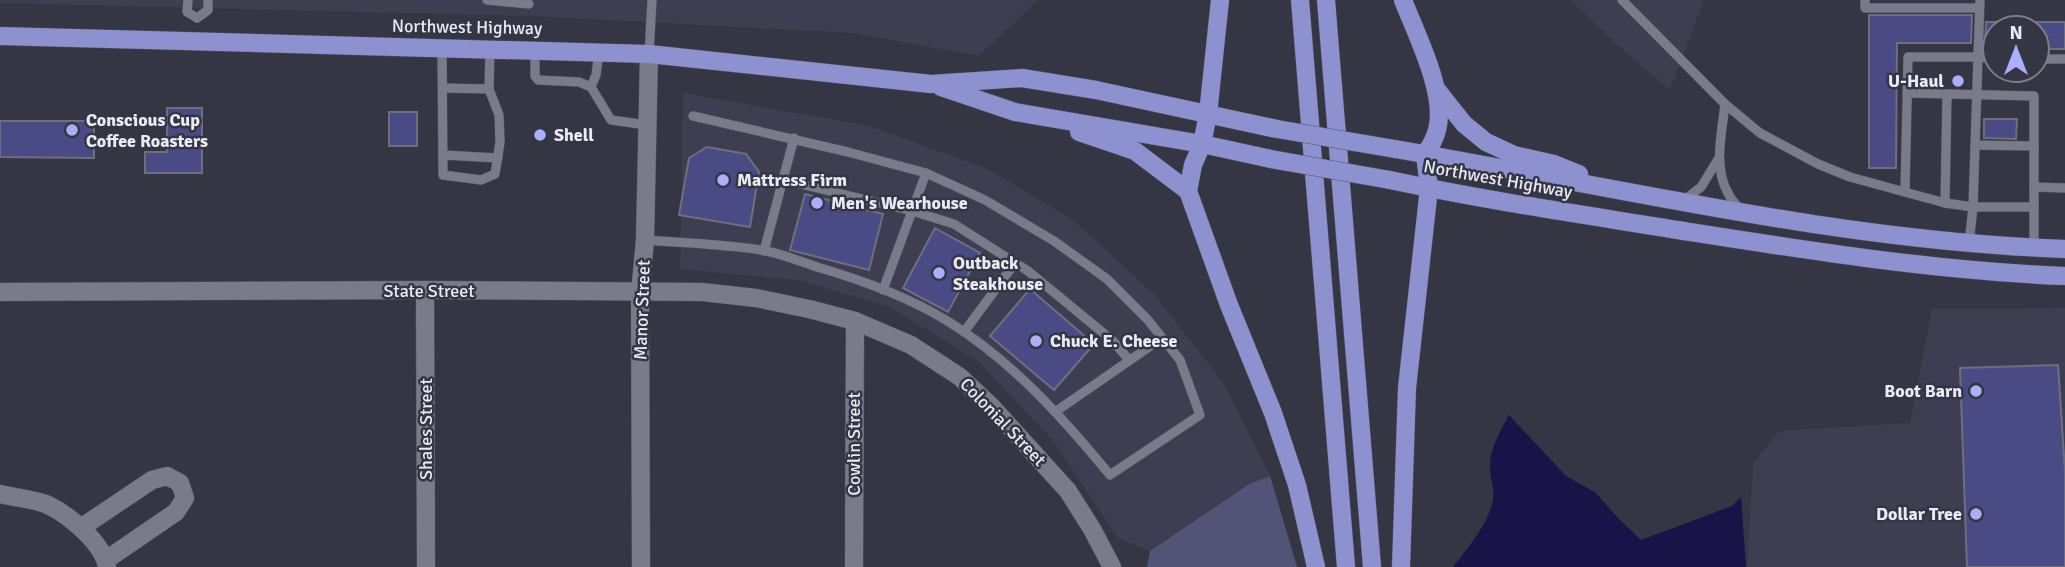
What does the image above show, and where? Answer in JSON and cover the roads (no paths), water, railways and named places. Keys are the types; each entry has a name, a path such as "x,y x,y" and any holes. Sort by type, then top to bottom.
{"main road":[{"path":"1220,0 1208,114 1188,191 1273,413 1297,485 1316,567"},
{"path":"1300,0 1346,567"},
{"path":"1326,0 1373,567"},
{"path":"1401,567 1407,388 1429,188 1425,154 1438,128 1435,87 1403,0"},
{"name":"Northwest Highway","path":"0,36 649,54 931,84 1022,78 1096,90 1277,129 1850,230 1969,244 2065,249"},
{"name":"Northwest Highway","path":"931,84 1015,112 1202,144 1553,211 1871,259 2006,274 2065,276"},
{"path":"1435,87 1464,124 1486,142 1514,155 1554,164 1615,188"},
{"path":"1015,112 1135,151 1188,191"}],"street":[{"name":"Manor Street","path":"641,567 640,293 645,240 649,54"},
{"name":"Shales Street","path":"425,290 426,567"},
{"name":"State Street","path":"0,292 702,292 756,298 855,321"},
{"name":"Cowlin Street","path":"854,567 855,321"},
{"name":"Colonial Street","path":"855,321 911,345 960,377 992,407 1068,491 1112,567"},
{"path":"0,494 47,504 82,527 107,563 176,512 185,498 180,483 167,476 152,480 82,527"}],"lane":[{"path":"188,0 187,12 197,18"},
{"path":"197,18 208,10 208,0"},
{"path":"486,0 529,4"},
{"path":"649,54 652,0"},
{"path":"1622,0 1725,104 1760,133 1818,164 1850,177 1945,203 2034,207"},
{"path":"1865,0 1865,8 1980,4 1973,206 1969,244"},
{"path":"196,41 197,18"},
{"path":"442,47 443,175 481,180 495,174 500,142 499,115 489,89 490,49"},
{"path":"535,50 535,76 538,80 579,82 590,87 611,120 647,125"},
{"path":"590,87 596,75 599,52"},
{"path":"1905,192 1908,57 1981,57"},
{"path":"443,88 489,89"},
{"path":"1907,93 2034,96 2034,248"},
{"path":"1945,203 1948,95"},
{"path":"1725,104 1720,158 1723,181 1728,194 1742,212"},
{"path":"645,240 764,251 848,276 948,321 994,355 1055,412 1110,475 1200,415 1180,360 1147,319 1107,279 1054,242 985,200 926,173 794,138 693,116"},
{"path":"764,251 794,138"},
{"path":"1975,145 2034,146"},
{"path":"443,155 498,158"},
{"path":"1683,201 1701,187 1720,158"},
{"path":"883,290 926,173"},
{"path":"785,180 954,224 1015,262 1113,341 1129,360"},
{"path":"2034,187 2065,188"},
{"path":"964,332 1015,262"},
{"path":"1055,412 1162,338"}],"place":[{"name":"U-Haul","path":"1958,81"},
{"name":"Conscious Cup Coffee Roasters","path":"72,130"},
{"name":"Shell","path":"540,135"},
{"name":"Mattress Firm","path":"723,180"},
{"name":"Men's Wearhouse","path":"817,203"},
{"name":"Outback Steakhouse","path":"939,273"},
{"name":"Chuck E. Cheese","path":"1036,341"},
{"name":"Boot Barn","path":"1976,391"},
{"name":"Dollar Tree","path":"1976,514"}]}
